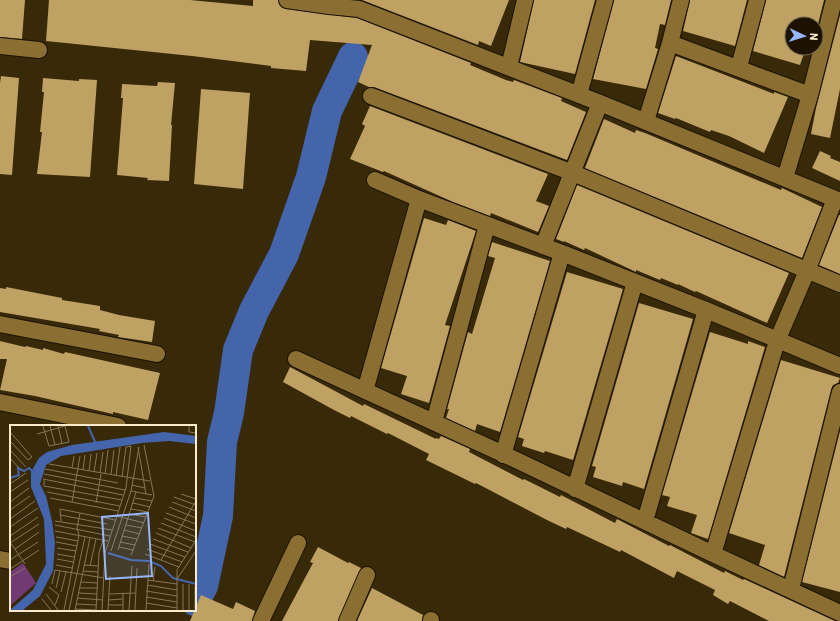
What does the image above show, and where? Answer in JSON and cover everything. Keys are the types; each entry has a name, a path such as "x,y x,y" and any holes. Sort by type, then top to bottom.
{"street":[{"path":"287,0 359,9 600,102 837,200 778,341 713,554"},
{"path":"509,67 525,0"},
{"path":"580,95 604,0"},
{"path":"646,121 670,43 681,0"},
{"path":"739,67 757,0"},
{"path":"785,178 810,95 834,0"},
{"path":"670,43 739,67 810,95"},
{"path":"0,46 39,50"},
{"path":"371,96 573,173 840,284"},
{"path":"543,246 600,102"},
{"path":"375,180 419,199 562,253 706,310 840,366"},
{"path":"364,391 419,199"},
{"path":"434,422 487,225"},
{"path":"503,455 562,253"},
{"path":"575,489 635,282"},
{"path":"645,521 706,310"},
{"path":"0,324 157,354"},
{"path":"296,359 434,422 840,613"},
{"path":"791,589 840,392"},
{"path":"0,402 113,425"},
{"path":"261,621 298,543"},
{"path":"0,559 10,561"},
{"path":"347,621 366,575"}],"building":[{"path":"0,0 25,0 22,39 0,37"},
{"path":"49,0 190,0 253,6 253,0 278,0 281,7 286,9 357,18 471,63 470,65 506,80 513,82 514,80 562,98 561,101 586,112 567,160 358,82 372,45 310,40 306,71 271,68 271,66 192,56 46,41"},
{"path":"362,0 509,0 491,46 479,41 478,45"},
{"path":"534,0 595,0 575,74 520,62"},
{"path":"614,0 671,0 665,25 660,24 655,48 658,49 646,89 593,79"},
{"path":"690,0 747,0 735,46 683,31"},
{"path":"766,0 824,0 820,16 784,16 784,56 803,56 800,65 753,51"},
{"path":"840,15 840,89 830,138 811,134 816,108"},
{"path":"676,56 774,94 774,92 788,97 764,153 729,136 711,130 710,132 676,118 675,119 658,113"},
{"path":"1,76 19,78 12,175 0,174"},
{"path":"43,78 79,81 79,79 97,80 90,177 37,174 42,132 40,132 44,92 42,92"},
{"path":"158,82 175,83 171,125 169,181 147,180 148,178 117,175 123,98 121,98 122,84 157,86"},
{"path":"201,89 250,93 243,189 194,184"},
{"path":"370,106 548,174 536,201 549,206 538,232 491,213 490,216 453,202 384,171 383,172 350,159 365,126 362,124"},
{"path":"604,119 635,133 636,130 645,133 781,190 782,188 822,207 802,258 585,168"},
{"path":"820,151 831,156 830,158 840,162 840,181 812,168"},
{"path":"577,185 789,273 767,323 696,291 695,292 661,278 660,280 636,270 636,272 585,248 584,250 556,239"},
{"path":"840,215 840,274 819,265"},
{"path":"424,218 446,225 448,220 476,231 445,325 450,326 429,403 401,394 407,376 381,368"},
{"path":"492,242 550,261 500,432 477,424 475,431 446,418 449,409 447,409 468,332 472,334 495,258 488,256"},
{"path":"567,272 623,289 573,460 545,451 544,453 522,446 524,439 518,437"},
{"path":"6,287 62,298 62,300 100,306 100,310 155,321 152,342 118,337 119,335 99,331 100,329 0,312 0,288 6,289"},
{"path":"639,303 693,319 644,489 623,482 622,486 593,477 596,467 592,466"},
{"path":"710,332 748,344 748,341 765,347 708,539 691,533 697,515 667,506 670,497 662,495"},
{"path":"0,341 43,350 43,348 64,354 65,352 160,373 148,420 0,390 7,359 0,359"},
{"path":"781,360 840,378 838,383 833,385 831,390 784,577 759,565 765,545 729,533"},
{"path":"290,367 363,406 364,404 436,439 439,439 441,436 470,449 469,452 523,480 524,479 560,497 561,495 615,523 617,519 724,573 725,571 743,580 744,579 835,621 769,621 730,601 728,604 713,595 715,590 677,571 674,578 621,550 620,552 567,527 566,529 476,483 475,484 426,460 429,454 351,416 350,418 283,382"},
{"path":"840,431 840,592 802,582"},
{"path":"318,547 348,563 349,562 361,568 338,621 282,621 313,563 310,562"},
{"path":"372,588 423,615 422,621 357,621"},
{"path":"201,595 233,609 236,602 255,611 252,621 190,621 194,611 196,611 196,607"}],"waterway":[{"path":"196,599 203,586 218,516 222,442 229,413 238,350 254,311 284,254 311,177 327,111 353,57"}]}
